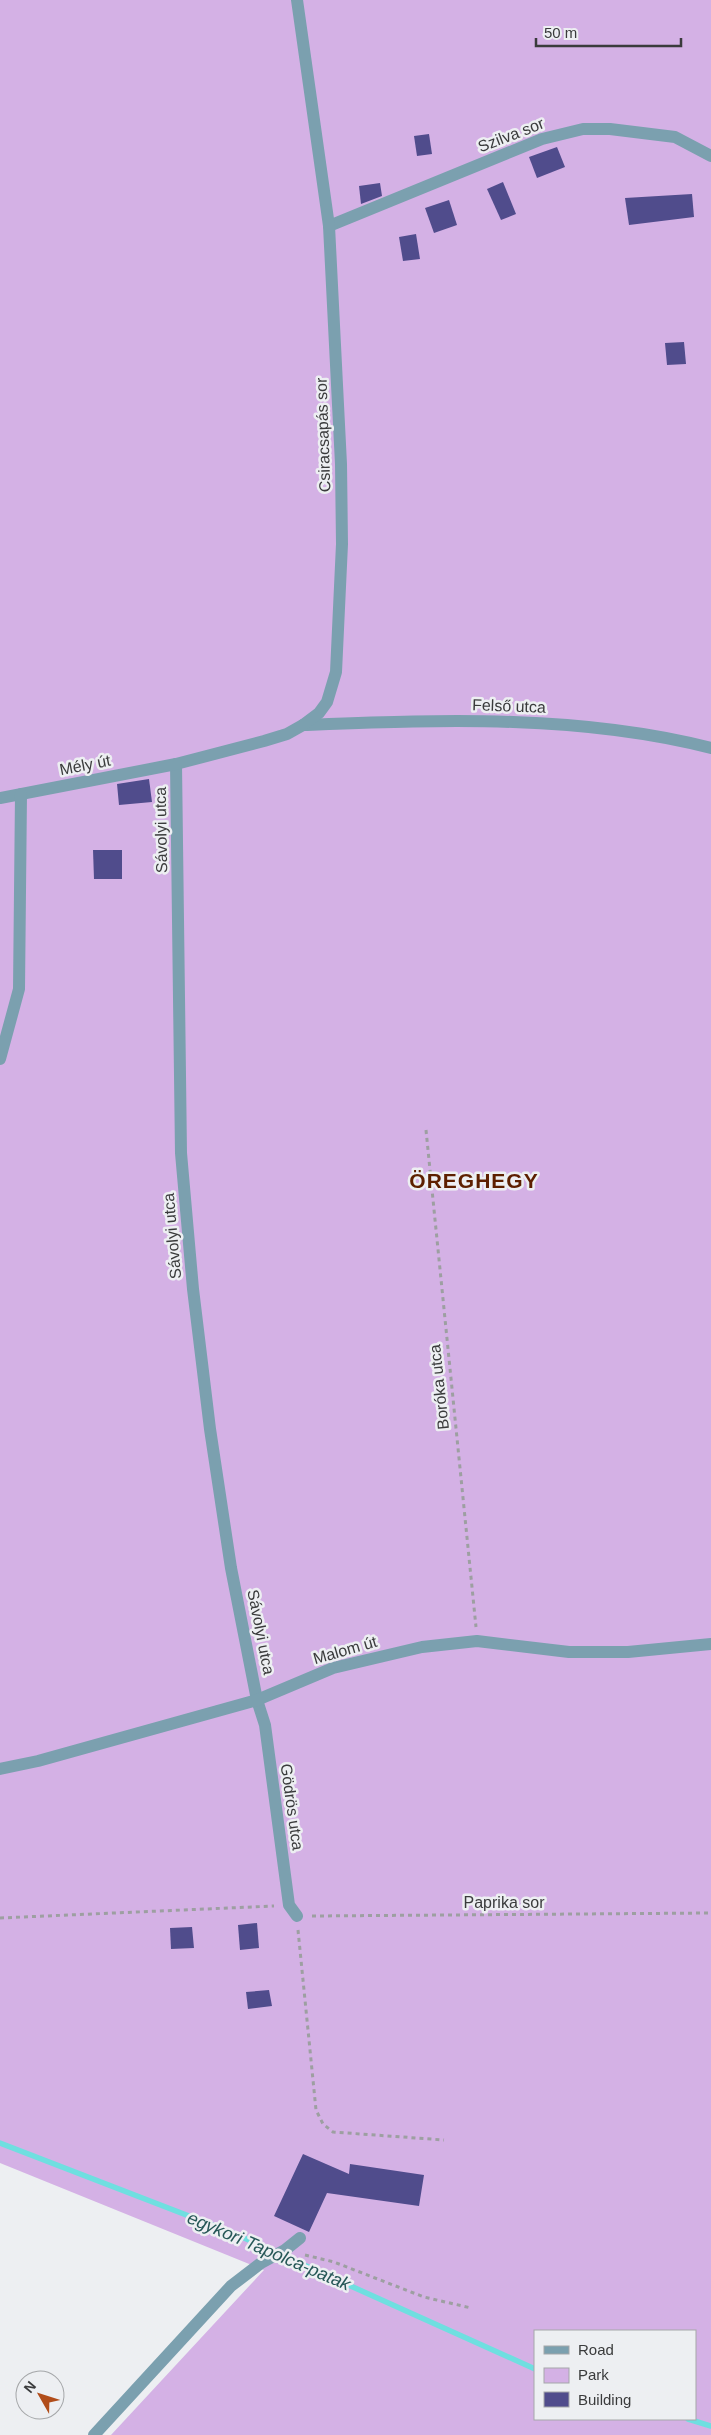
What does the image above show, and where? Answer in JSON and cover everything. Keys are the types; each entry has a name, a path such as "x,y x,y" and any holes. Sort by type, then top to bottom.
{"street":[{"name":"Csiracsapás sor","path":"176,764 287,734 319,713 327,702 336,672 342,524 329,226 297,0"},
{"name":"Szilva sor","path":"329,226 542,139 583,128 610,128 674,136 711,156"},
{"name":"Felső utca","path":"303,724 504,720 602,727 711,748"},
{"name":"Mély út","path":"0,798 176,764"},
{"name":"Sávolyi utca","path":"176,764 183,1172 193,1289 210,1428 231,1568 258,1700"},
{"path":"0,1059 19,988 21,794"},
{"name":"Malom út","path":"0,1769 38,1761 258,1700 333,1668 422,1647 477,1641 569,1652 628,1652 711,1644"},
{"name":"Gödrös utca","path":"258,1700 265,1724 293,1910"},
{"path":"94,2435 231,2286 300,2238"}],"path":[{"name":"Boróka utca","path":"426,1130 477,1641"},
{"name":"Paprika sor","path":"0,1918 293,1910 711,1913"},
{"path":"293,1910 316,2110 324,2124 333,2132 444,2140"},
{"path":"284,2250 334,2262 424,2297 470,2308"}],"green space":[{"path":"0,0 711,0 711,2435 111,2435 264,2270 0,2163"}],"building":[{"path":"429,134 432,154 417,156 414,136"},
{"path":"557,147 565,167 537,178 529,157"},
{"path":"503,182 516,214 501,220 487,189"},
{"path":"380,183 382,196 361,204 359,186"},
{"path":"692,194 694,217 629,225 625,198"},
{"path":"449,200 457,225 434,233 425,208"},
{"path":"416,234 420,259 403,261 399,237"},
{"path":"684,342 686,364 667,365 665,343"},
{"path":"149,779 152,802 119,805 117,784"},
{"path":"93,850 122,850 122,879 94,879"},
{"path":"257,1923 259,1948 240,1950 238,1925"},
{"path":"192,1927 194,1948 171,1949 170,1928"},
{"path":"269,1990 272,2006 248,2009 246,1992"},
{"path":"303,2154 349,2174 350,2164 424,2175 419,2206 327,2193 309,2232 274,2216"}],"waterway":[{"name":"egykori Tapolca-patak","path":"0,2143 233,2233 534,2369"},
{"name":"egykori Tapolca-patak","path":"691,2420 711,2426"}],"district":[{"name":"ÖREGHEGY","path":"474,1180"}]}
